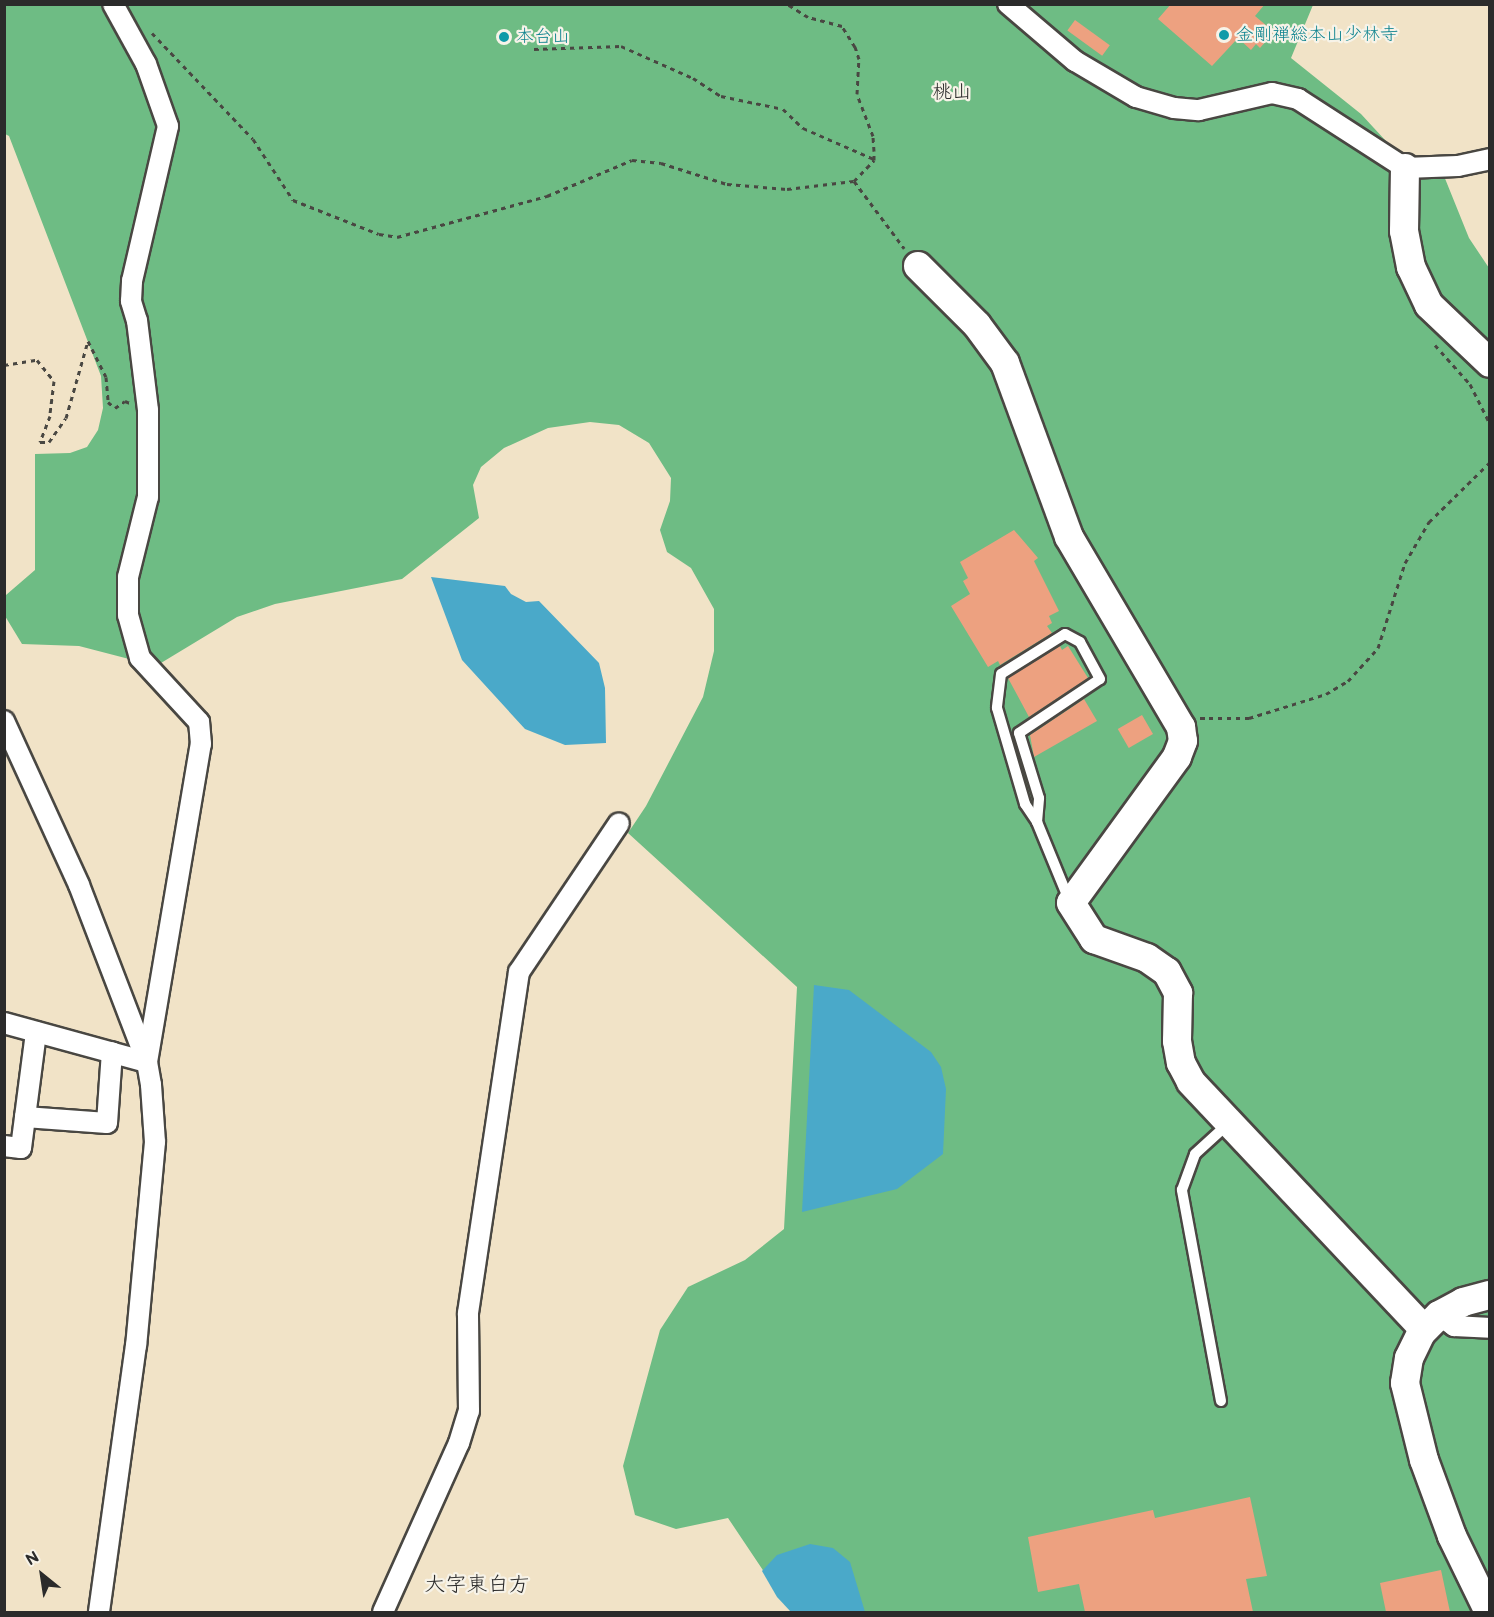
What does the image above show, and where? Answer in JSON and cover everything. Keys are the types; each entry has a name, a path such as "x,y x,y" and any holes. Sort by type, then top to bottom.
{"street":[{"path":"113,4 146,64 168,126 132,281 131,301 137,321 148,415 148,497 128,577 128,615 140,658 199,722 201,744 147,1062"},
{"path":"1008,4 1075,61 1136,97 1174,108 1199,110 1272,93 1298,99 1405,168 1458,166 1490,159"},
{"path":"1405,168 1404,231 1411,267 1429,305 1490,363"},
{"path":"918,266 977,325 1005,363 1070,537 1177,717 1183,741 1177,757 1071,903 1095,939 1147,957 1167,972 1178,993 1177,1041 1180,1063 1191,1082 1229,1122 1432,1322 1490,1328"},
{"path":"4,721 79,885 147,1062 155,1142 153,1174 136,1345 99,1612"},
{"path":"382,1612 459,1443 469,1411 468,1312 519,972 619,823"},
{"path":"4,1023 147,1062"},
{"path":"4,1146 21,1148 36,1032"},
{"path":"25,1117 107,1123 112,1052"},
{"path":"1488,1612 1452,1536 1410,1412 1405,1383 1409,1358 1432,1322 1463,1302 1490,1295"}],"lane":[{"path":"1037,822 1039,798 1019,734 1100,679 1080,642 1065,634 1001,674 997,686 1002,735 1025,804 1037,822 1071,903"},
{"path":"1221,1401 1182,1190 1195,1154 1229,1122"}],"path":[{"path":"144,25 253,139 293,200 379,234 412,235 547,196 632,160 661,163 727,184 787,189 854,181 874,159 873,136 857,94 859,59 849,35 842,26 808,17 787,4"},
{"path":"534,49 621,46 693,78 722,96 783,109 803,128 874,159"},
{"path":"854,181 918,266"},
{"path":"4,365 37,360 54,381 50,416 40,442 49,442 66,418 88,341 106,377 108,402 115,408 125,401 148,415"},
{"path":"1177,717 1249,718 1326,694 1348,681 1378,648 1405,563 1429,522 1490,462"}],"green space":[{"path":"5,5 1313,5 1291,58 1361,114 1397,153 1444,176 1469,238 1489,268 1489,1612 791,1612 728,1518 676,1529 635,1515 623,1466 660,1330 688,1287 745,1260 784,1229 797,987 628,833 646,806 703,697 714,651 714,609 691,568 667,552 660,530 670,501 671,478 649,443 619,425 590,422 548,428 504,448 481,467 473,485 479,518 402,579 275,604 237,617 156,666 79,646 22,644 5,616 6,595 35,570 35,454 70,453 87,447 98,430 103,408 101,376 9,136 5,134"}],"water":[{"path":"431,577 505,586 511,594 526,602 539,601 599,663 605,688 606,743 565,745 525,729 462,660"},
{"path":"814,985 849,990 931,1052 941,1067 946,1089 943,1154 897,1189 802,1212"},
{"path":"810,1544 833,1548 850,1562 865,1612 791,1612 777,1597 762,1571 777,1555"}],"building":[{"name":"金剛禅総本山少林寺","path":"1171,4 1265,4 1255,16 1274,32 1260,48 1256,44 1251,50 1238,38 1212,66 1158,19"},
{"path":"1075,20 1110,45 1102,56 1067,31"},
{"path":"1014,530 1038,558 1034,561 1059,611 1049,616 1052,623 1047,626 1052,633 1000,665 998,661 988,667 951,606 970,594 963,581 968,578 960,562"},
{"path":"1060,646 1062,650 1068,646 1088,678 1029,717 1008,678"},
{"path":"1084,699 1097,721 1034,757 1030,735"},
{"path":"1142,715 1153,734 1129,748 1118,729"},
{"path":"1250,1497 1267,1576 1246,1579 1253,1612 1085,1612 1079,1584 1038,1592 1028,1537 1153,1510 1155,1518"},
{"path":"1441,1570 1450,1612 1386,1612 1380,1583"}],"place":[{"name":"金剛禅総本山少林寺","path":"1224,35"},
{"name":"本台山","path":"504,37"}],"district":[{"name":"桃山","path":"952,92"},
{"name":"大字東白方","path":"477,1585"}]}
